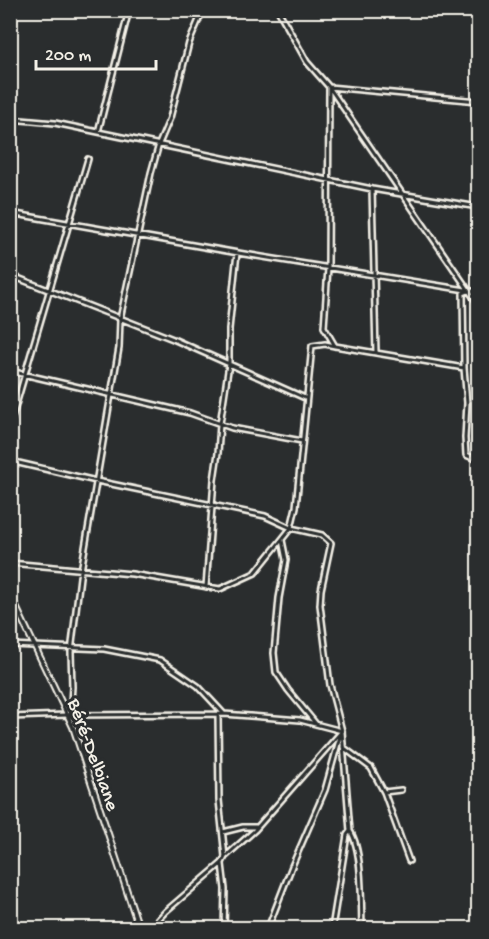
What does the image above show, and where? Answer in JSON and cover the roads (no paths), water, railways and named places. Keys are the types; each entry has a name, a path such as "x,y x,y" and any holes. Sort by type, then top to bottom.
{"street":[{"path":"98,132 129,10"},
{"path":"69,716 72,687 71,647 81,570 111,395 120,319 159,144 170,118 189,44 203,10"},
{"path":"278,10 307,62 329,87 478,304"},
{"path":"414,10 478,14"},
{"path":"329,87 478,101"},
{"path":"329,87 328,268 324,327 335,346"},
{"path":"10,119 55,123 372,189 478,207"},
{"path":"10,425 88,159"},
{"path":"372,189 376,353"},
{"path":"10,213 478,292"},
{"path":"207,587 211,506 229,364 229,329 237,253"},
{"path":"10,275 173,339 305,398"},
{"path":"470,290 463,293 467,403 465,438 466,456 478,460"},
{"path":"10,563 132,574 220,589 255,573 291,528 296,507 305,398 312,346 335,346 464,368"},
{"path":"10,371 190,412 232,428 302,441"},
{"path":"10,461 265,516 291,528 322,535 331,543 321,590 321,605 330,685 342,731 350,831 354,838 360,876 362,928"},
{"path":"282,540 286,560 279,598 274,653 276,672 316,724"},
{"name":"Béré-Delbiane","path":"10,594 69,716 139,928"},
{"path":"10,645 104,649 160,660 198,686 224,714"},
{"path":"218,714 219,800 225,857"},
{"path":"10,717 224,714 300,720 342,731"},
{"path":"150,928 166,911 222,863 225,857 292,790 342,731"},
{"path":"268,928 325,790 342,731"},
{"path":"343,747 371,768 384,792 409,861"},
{"path":"384,792 401,790"},
{"path":"222,832 243,827 256,827"},
{"path":"332,928 347,835 350,831"},
{"path":"222,863 225,889 224,928"}]}
